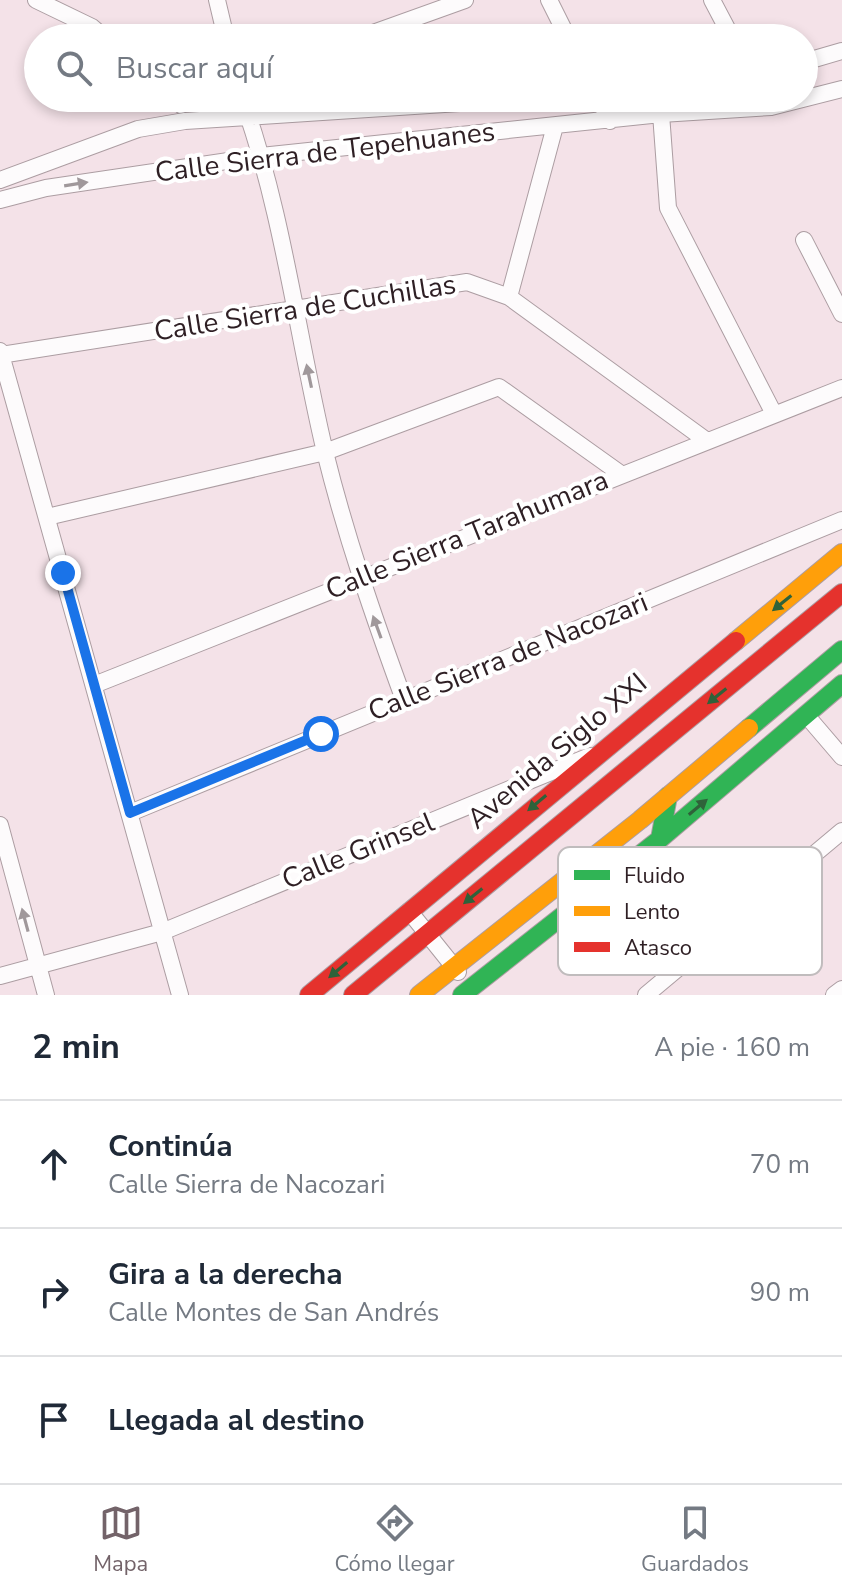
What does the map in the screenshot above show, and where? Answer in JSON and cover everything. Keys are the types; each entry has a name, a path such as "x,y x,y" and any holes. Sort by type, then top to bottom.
{"main road":[{"name":"Avenida Siglo XXI","path":"309,995 842,553"},
{"name":"Avenida Siglo XXI","path":"353,995 842,593"},
{"path":"604,847 842,650"},
{"path":"650,847 842,684"},
{"path":"660,839 668,796"},
{"path":"419,995 558,883"},
{"path":"470,993 558,922"}],"street":[{"path":"36,0 86,24"},
{"path":"217,0 223,24"},
{"path":"398,24 465,0"},
{"path":"549,0 561,24"},
{"path":"712,0 725,24"},
{"path":"818,58 842,51"},
{"name":"Calle Sierra de Tepehuanes","path":"818,94 842,89"},
{"name":"Calle Sierra de Tepehuanes","path":"0,180 138,129 172,112"},
{"name":"Calle Sierra de Tepehuanes","path":"214,112 248,116 312,112"},
{"path":"247,112 261,156 325,452 359,577 404,700"},
{"path":"605,112 610,121"},
{"name":"Calle Sierra de Tepehuanes","path":"0,200 46,188 261,156 680,112"},
{"path":"661,114 668,208 774,414"},
{"path":"509,297 555,126"},
{"path":"804,240 842,314"},
{"name":"Calle Sierra de Cuchillas","path":"0,354 467,282 509,297 707,441"},
{"path":"0,354 180,995"},
{"path":"47,517 325,452 499,387 621,474"},
{"name":"Calle Sierra Tarahumara","path":"94,685 359,577 842,388"},
{"name":"Calle Sierra de Nacozari","path":"130,813 842,520"},
{"path":"806,715 842,757"},
{"name":"Calle Grinsel","path":"0,976 162,932 599,752"},
{"path":"0,825 46,995"},
{"path":"822,848 842,831"},
{"path":"409,911 454,966 470,993"},
{"path":"646,995 670,975"},
{"path":"834,995 842,989"}],"traffic: fast":[{"path":"749,728 842,650"},
{"path":"650,847 842,684"},
{"path":"660,839 668,796"},
{"path":"462,995 558,919"}],"traffic: slow":[{"path":"736,641 842,553"},
{"path":"606,847 749,728"},
{"path":"419,995 558,885"}],"traffic: jam":[{"path":"353,995 842,593"},
{"path":"309,995 736,641"}],"route":[{"path":"63,573 130,813 321,734"}]}
